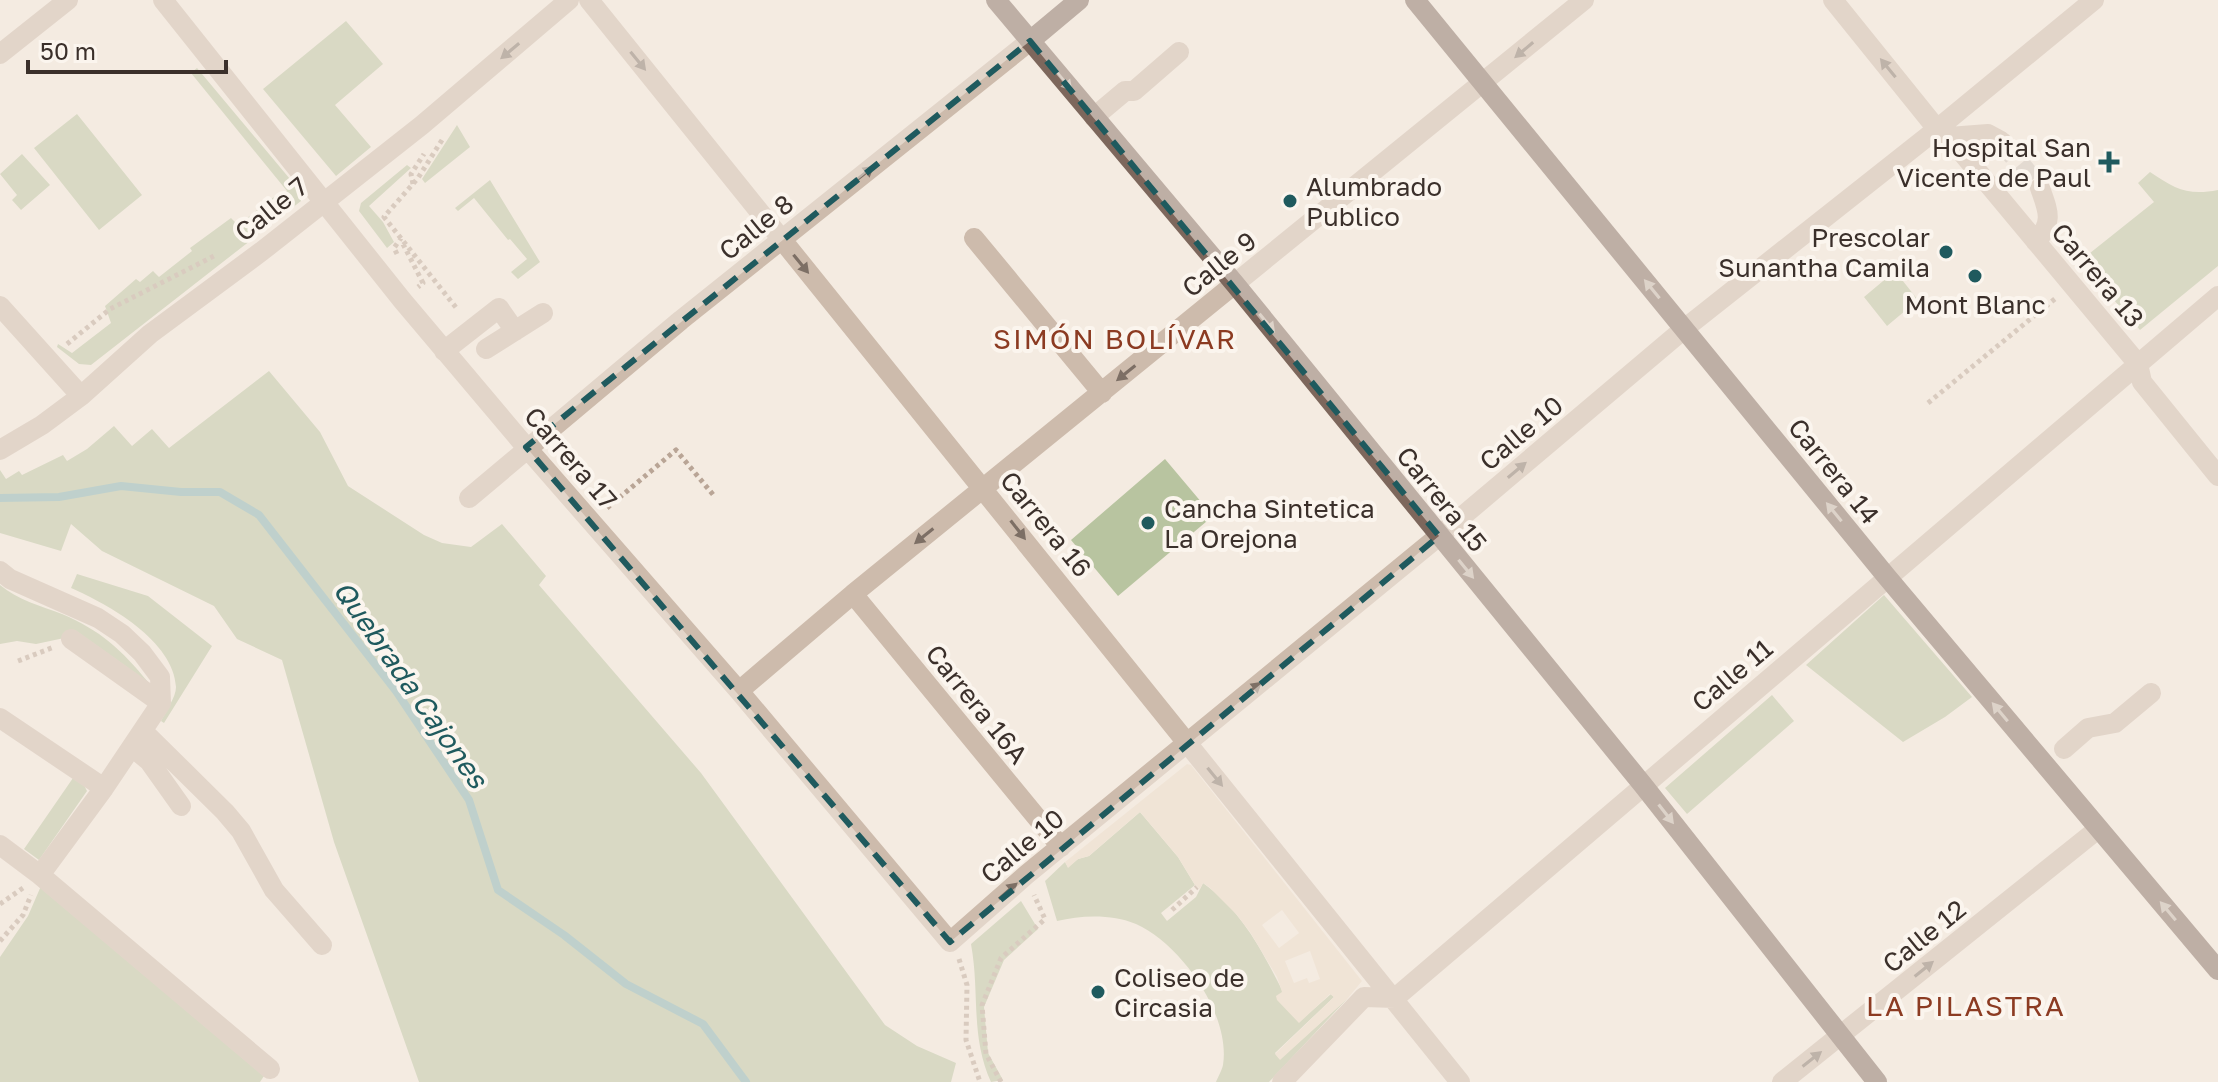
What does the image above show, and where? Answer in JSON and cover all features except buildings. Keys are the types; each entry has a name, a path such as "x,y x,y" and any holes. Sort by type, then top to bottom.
{"main road":[{"name":"Carrera 15","path":"996,0 1235,284 1643,785 1877,1082"},
{"name":"Calle 8","path":"1030,41 1079,0"},
{"name":"Carrera 14","path":"1415,0 1887,577 2056,756 2098,829 2218,970"}],"street":[{"path":"0,54 68,0"},
{"name":"Carrera 17","path":"163,0 444,351 739,691 950,942"},
{"name":"Calle 7","path":"0,450 42,425 81,396 150,334 262,251 442,108 569,0"},
{"name":"Carrera 16","path":"589,0 1460,1082"},
{"name":"Calle 9","path":"739,691 853,594 1584,0"},
{"name":"Carrera 13","path":"1833,0 2138,364 2142,382 2218,476"},
{"name":"Calle 10","path":"950,942 1026,875 1439,536 1684,329 1943,133 2094,0"},
{"name":"Calle 8","path":"469,498 526,447 1030,41"},
{"path":"1094,117 1125,91 1134,91 1179,52"},
{"path":"1943,133 1988,134 2001,141"},
{"path":"2036,242 2046,230 2049,213 2040,188"},
{"path":"974,238 1102,393"},
{"name":"Calle 11","path":"1395,998 2218,296"},
{"path":"0,306 81,396"},
{"path":"444,351 499,308 515,331"},
{"path":"486,349 543,313"},
{"path":"0,571 10,579 98,618 122,634 142,653 160,677 161,703 40,875"},
{"name":"Carrera 16A","path":"853,594 1061,847"},
{"path":"71,639 161,703"},
{"path":"2056,756 2088,728 2115,723 2151,693"},
{"path":"0,718 104,788"},
{"path":"137,739 181,806"},
{"path":"137,739 225,812 241,831 274,890 322,945"},
{"name":"Calle 12","path":"1782,1082 2098,829"},
{"path":"0,845 40,875 270,1069"},
{"path":"1291,1079 1364,997 1395,998"}],"path":[{"path":"443,139 413,184 384,217 458,310"},
{"path":"413,184 411,174 434,140"},
{"path":"394,248 401,238"},
{"path":"401,238 423,283"},
{"path":"67,344 110,309 220,253"},
{"path":"1928,403 2072,284"},
{"path":"591,521 676,450 715,497"},
{"path":"18,661 71,639"},
{"path":"0,941 23,915 40,875"},
{"path":"1001,1082 986,1054 982,1005 1001,958 1045,919 1026,875"},
{"path":"1172,910 1197,887"},
{"path":"950,942 962,964 967,985 966,1040 980,1082"}],"highlighted area":[{"path":"1030,41 1439,536 950,942 526,447"}],"green space":[{"path":"346,21 383,64 335,105 371,147 336,176 263,89"},
{"path":"197,68 300,191 301,201 91,365 79,364 57,347 58,344 72,353 111,323 105,306 136,279 140,282 153,271 159,277 192,251 190,248 231,218 238,225 279,193 281,196 287,191 191,73"},
{"path":"77,114 142,195 99,230 34,148"},
{"path":"457,125 470,147 425,183 422,179"},
{"path":"22,154 50,185 21,210 12,200 17,195 0,174"},
{"path":"407,165 411,168 369,206 394,242 387,248 359,211 361,203"},
{"path":"2150,172 2182,190 2218,190 2218,266 2140,330 2080,261 2154,202 2138,183"},
{"path":"490,180 540,262 518,279 511,272 527,259 474,198 458,211 455,208"},
{"path":"1895,271 1918,300 1887,326 1864,297"},
{"path":"269,371 320,432 348,486 424,535 442,543 471,547 502,524 546,576 539,585 701,773 885,1025 917,1046 956,1063 951,1082 419,1082 334,842 282,660 237,639 214,606 102,551 71,524 61,551 0,533 0,470 6,479 19,471 22,475 63,455 67,461 114,426 132,446 152,429 169,448"},
{"name":"Cancha Sintetica La Orejona","path":"1165,459 1213,516 1118,596 1071,540"},
{"path":"77,574 148,596 212,646 164,723 161,721 173,700 176,687 164,654 137,626 71,588"},
{"path":"0,585 22,599 76,620 99,634 129,660 148,682 144,684 69,637 36,644 17,641 0,644"},
{"path":"1884,595 1972,697 1903,742 1806,665"},
{"path":"1772,695 1794,721 1687,814 1665,788"},
{"path":"73,778 87,791 39,860 24,849"},
{"path":"1140,812 1178,857 1195,885 1161,913 1167,921 1196,897 1203,883 1235,912 1248,929 1299,1022 1331,994 1334,997 1275,1053 1280,1059 1348,998 1269,1082 1216,1082 1223,1065 1223,1045 1211,1004 1185,964 1153,934 1136,924 1107,917 1057,921 1045,881 1065,862 1068,867 1078,859 1089,856"},
{"path":"41,886 264,1076 260,1082 0,1082 0,957 28,916"},
{"path":"1021,901 1038,929 1004,960 984,1007 988,1053 1003,1080 991,1082 980,1048 971,944"}],"shaded area":[{"path":"1187,764 1191,765 1362,981 1348,998 1280,1060 1275,1054 1334,997 1330,994 1299,1023 1277,1000 1276,996 1282,992 1277,977 1250,932 1209,887 1203,883 1200,889 1195,885 1178,857 1140,812 1089,856 1078,859 1068,868 1065,862","holes":["1282,910 1299,933 1279,948 1262,925","1310,951 1320,979 1309,983 1307,978 1294,983 1285,961"]}],"waterway":[{"name":"Quebrada Cajones","path":"0,498 59,497 121,486 220,492 259,515 396,691 469,800 498,890 564,935 626,984 703,1024 746,1082"}],"tunnel":[{"path":"2001,141 2040,188"}],"place":[{"name":"Hospital San Vicente de Paul","path":"2109,162"},
{"name":"Alumbrado Publico","path":"1290,201"},
{"name":"Prescolar Sunantha Camila","path":"1946,252"},
{"name":"Mont Blanc","path":"1975,276"},
{"name":"Cancha Sintetica La Orejona","path":"1148,523"},
{"name":"Coliseo de Circasia","path":"1098,992"}],"district":[{"name":"SIMÓN BOLÍVAR","path":"1115,338"},
{"name":"LA PILASTRA","path":"1966,1005"}]}
